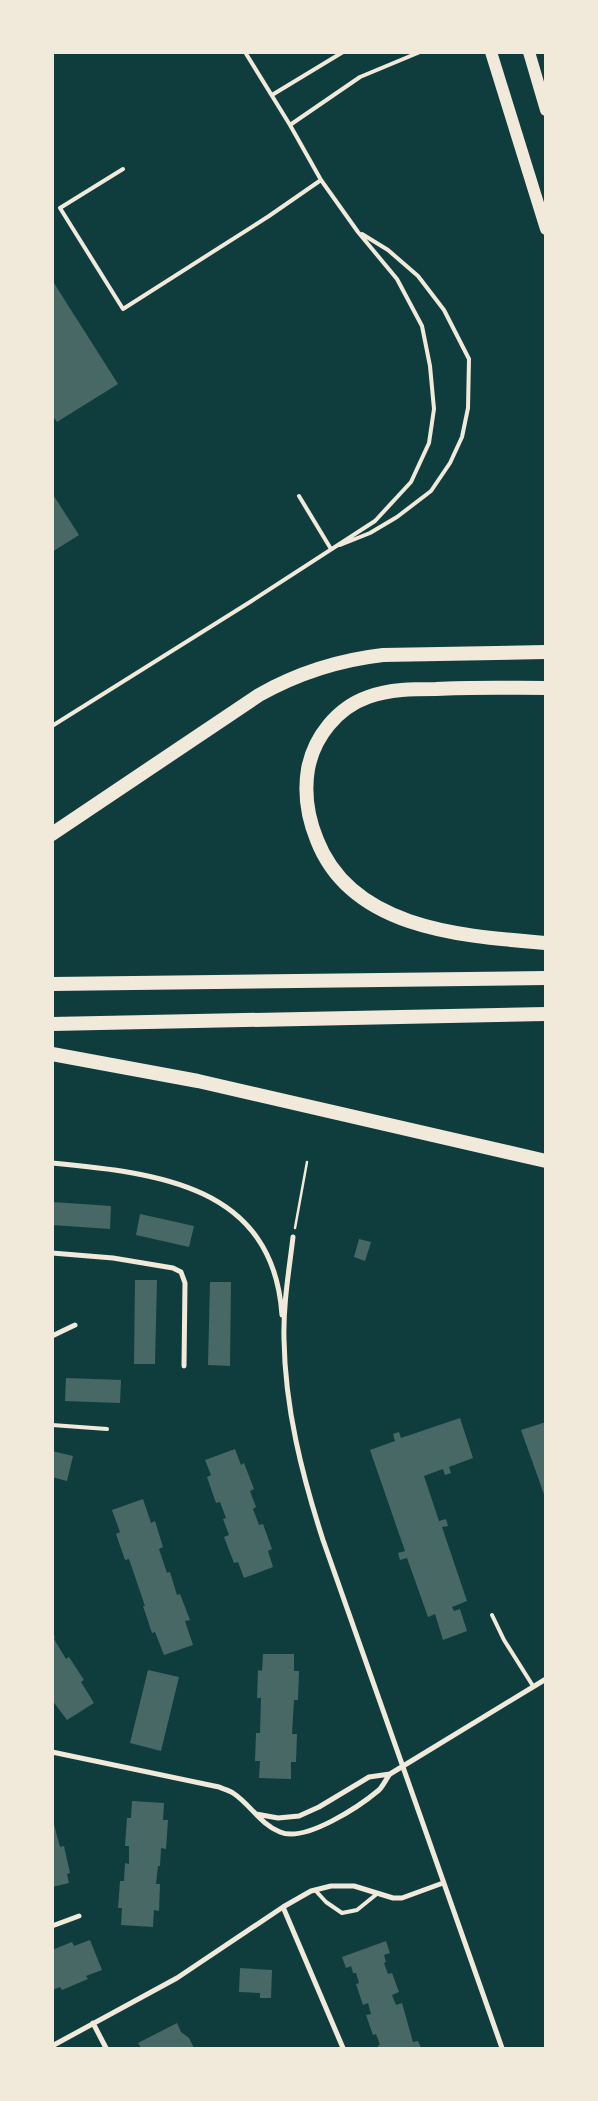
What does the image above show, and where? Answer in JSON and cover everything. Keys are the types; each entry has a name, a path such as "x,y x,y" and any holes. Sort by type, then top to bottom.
{"highway":[{"path":"52,834 250,700 284,681 308,672 358,658 383,655 546,652"},
{"path":"546,688 417,689 390,692 366,698 339,714 318,739 310,761 307,797 310,821 323,854 337,874 364,898 401,918 444,932 546,943"},
{"path":"52,984 546,978"},
{"path":"52,1024 546,1014"},
{"path":"52,1054 198,1082 546,1161"}],"main road":[{"path":"491,52 546,229"},
{"path":"529,52 546,110"}],"street":[{"path":"52,1163 108,1169 158,1178 194,1190 226,1206 252,1230 270,1258 280,1294 291,1416 313,1508 502,2048"},
{"path":"284,1338 293,1237"},
{"path":"52,1253 113,1258 173,1268 181,1272 185,1283 184,1366"},
{"path":"52,1336 75,1325"},
{"path":"52,1752 210,1784 233,1793 267,1825 282,1833 296,1834 312,1831 327,1824 380,1789 390,1774 402,1766 546,1679"},
{"path":"256,1814 278,1818 299,1816 319,1807 369,1777 390,1774"},
{"path":"52,2046 177,1978 283,1907 315,1890 331,1886 354,1886 402,1898 443,1883"},
{"path":"283,1907 343,2048"},
{"path":"52,1926 79,1916"},
{"path":"93,2023 106,2048"}],"lane":[{"path":"52,726 375,521 411,482 429,442 434,409 430,366 422,326 398,279 358,232 321,180 245,52"},
{"path":"272,95 343,52"},
{"path":"290,125 360,77 420,52"},
{"path":"123,169 60,208 123,309 269,216 321,180"},
{"path":"331,549 370,533 397,517 431,491 454,454 462,437 468,408 469,359 444,310 418,276 388,250 358,232"},
{"path":"299,496 331,549"},
{"path":"52,1425 107,1429"},
{"path":"492,1615 504,1640 533,1686"},
{"path":"315,1890 326,1902 342,1912 357,1910 378,1893"}],"path":[{"path":"293,1237 307,1162"}],"building":[{"path":"52,280 118,384 57,422 52,415"},
{"path":"52,493 79,535 52,552"},
{"path":"52,1202 111,1206 110,1229 52,1225"},
{"path":"140,1214 194,1226 189,1247 136,1235"},
{"path":"359,1239 371,1242 365,1261 354,1257"},
{"path":"135,1280 157,1280 155,1364 134,1364"},
{"path":"210,1282 231,1282 230,1366 208,1365"},
{"path":"66,1378 121,1380 120,1403 65,1401"},
{"path":"460,1418 473,1458 449,1467 451,1473 445,1475 443,1469 424,1476 439,1521 446,1519 448,1526 442,1527 467,1601 452,1607 454,1611 460,1609 467,1631 443,1640 435,1614 428,1617 407,1558 400,1560 398,1553 405,1551 370,1450 395,1441 393,1434 399,1432 401,1438"},
{"path":"546,1422 546,1497 545,1497 521,1430"},
{"path":"235,1449 241,1465 244,1463 254,1489 250,1491 256,1507 253,1509 259,1525 263,1524 272,1549 268,1551 273,1567 244,1578 238,1562 234,1563 224,1537 229,1535 223,1519 226,1518 220,1502 216,1503 207,1477 211,1475 205,1460"},
{"path":"52,1451 73,1456 67,1481 52,1477"},
{"path":"143,1499 151,1523 155,1521 163,1547 159,1549 167,1573 170,1572 177,1595 180,1594 190,1620 185,1621 193,1645 164,1655 155,1632 152,1633 129,1559 125,1560 116,1534 120,1532 112,1510"},
{"path":"52,1633 66,1659 69,1657 84,1680 81,1682 94,1703 67,1720 52,1700"},
{"path":"263,1654 294,1654 294,1671 299,1671 298,1700 294,1700 292,1734 297,1734 296,1762 291,1762 291,1779 259,1778 260,1761 255,1761 256,1733 260,1733 261,1698 257,1698 258,1670 262,1671"},
{"path":"148,1670 179,1677 161,1751 130,1743"},
{"path":"132,1801 164,1803 163,1820 168,1820 166,1849 161,1848 156,1884 160,1884 159,1911 154,1910 153,1927 121,1925 122,1908 118,1908 120,1881 124,1881 125,1863 129,1864 129,1846 125,1846 127,1818 131,1818"},
{"path":"52,1817 60,1847 64,1846 70,1873 67,1874 69,1883 52,1887"},
{"path":"90,1940 102,1970 86,1976 88,1979 62,1990 60,1987 52,1990 52,1950 72,1942 74,1946"},
{"path":"386,1941 390,1953 384,1955 386,1962 384,1963 388,1974 392,1973 399,1992 392,1995 396,2005 402,2003 413,2042 418,2041 421,2048 379,2048 378,2045 380,2045 376,2034 373,2035 366,2015 371,2014 368,2003 363,2005 356,1984 359,1983 356,1973 353,1973 351,1966 346,1968 342,1957"},
{"path":"240,1968 272,1970 271,1998 260,1998 260,1993 239,1992"},
{"path":"177,2023 181,2032 189,2038 194,2048 141,2048 138,2043"}]}
